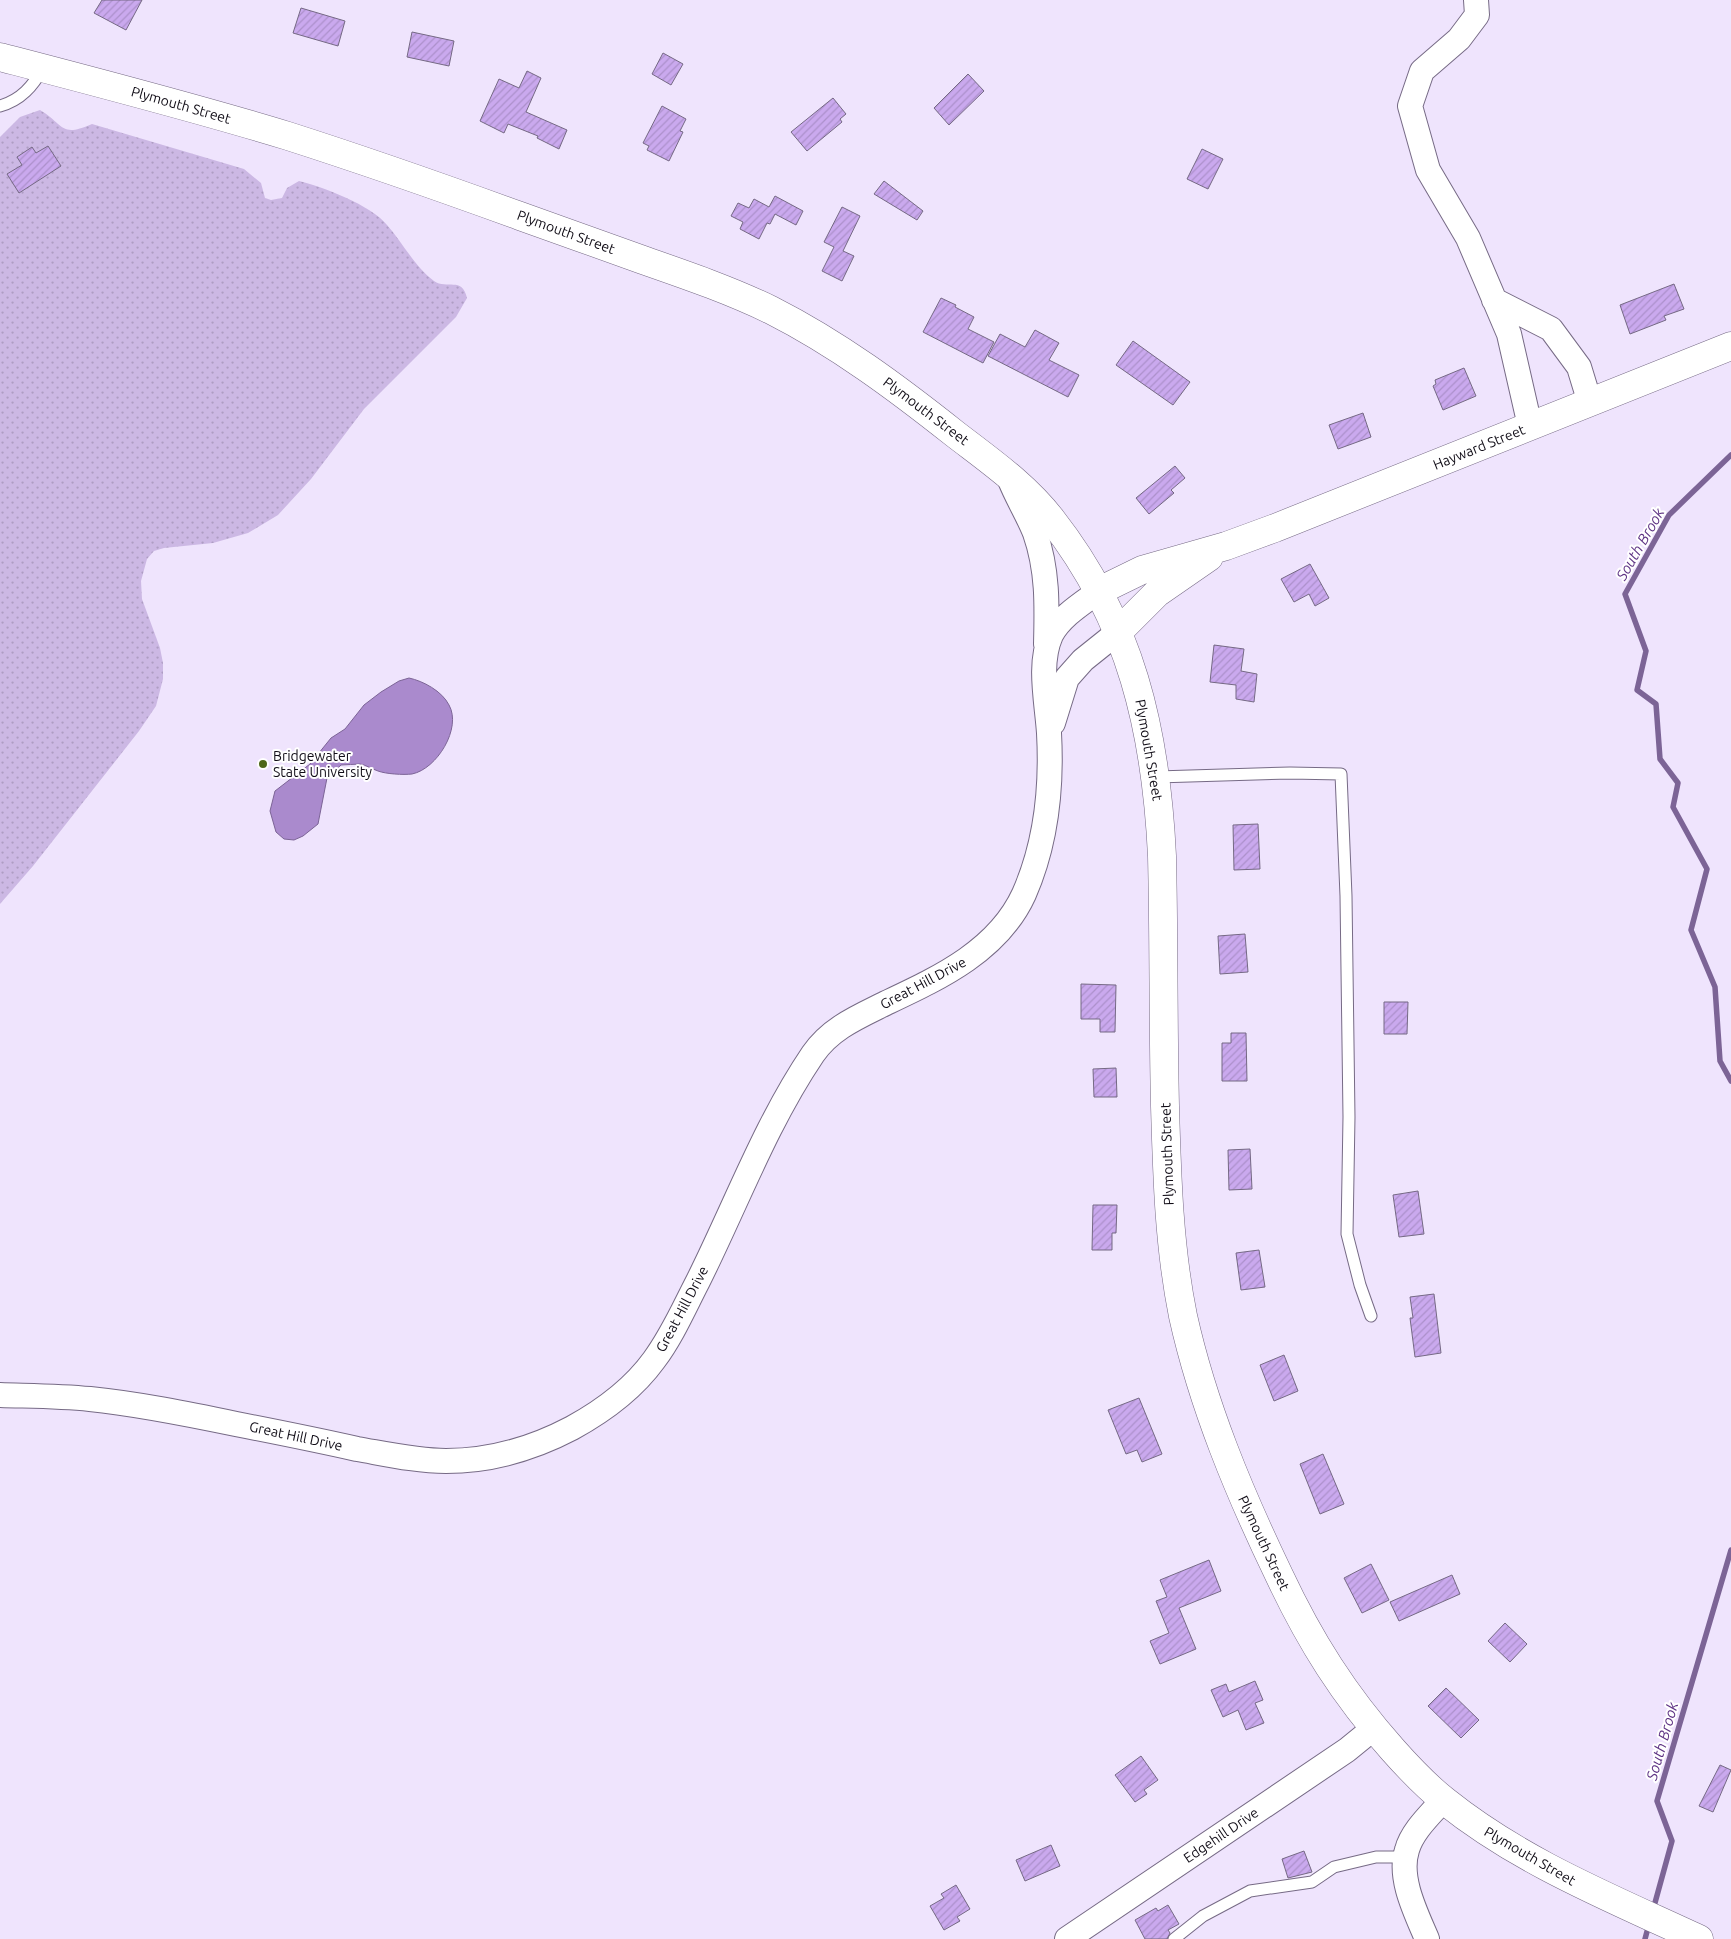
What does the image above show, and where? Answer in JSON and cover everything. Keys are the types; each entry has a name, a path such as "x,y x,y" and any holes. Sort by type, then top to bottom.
{"main road":[{"name":"Plymouth Street","path":"0,57 175,103 340,153 600,244 741,297 794,323 865,366 914,401 1008,474 1050,516 1079,557 1099,591 1118,632 1140,696 1156,777 1162,856 1167,1188 1170,1229 1183,1316 1194,1359 1237,1483 1261,1537 1299,1619 1344,1691 1418,1777 1443,1800 1497,1838 1535,1861 1574,1882 1699,1939"},
{"name":"Hayward Street","path":"1099,591 1142,570 1226,546 1731,346"},
{"name":"Hayward Street","path":"1118,632 1167,586 1226,546"}],"street":[{"path":"1476,0 1477,15 1459,39 1422,71 1410,106 1428,170 1468,238 1509,334 1530,426"},
{"path":"1494,300 1552,329 1579,368 1590,403"},
{"name":"Great Hill Drive","path":"0,1396 88,1399 122,1403 230,1422 379,1453 418,1459 450,1461 488,1457 512,1452 544,1441 585,1421 604,1409 638,1380 653,1363 668,1340 773,1122 808,1062 826,1037 847,1022 960,964 986,945 1010,917 1022,899 1042,842 1048,790 1049,736 1044,679 1048,615 1045,570 1034,532 1008,474"},
{"name":"Great Hill Drive","path":"1044,679 1048,645 1054,629 1068,615 1099,591"},
{"name":"Great Hill Drive","path":"1049,736 1060,695 1067,678 1083,660 1118,632"},
{"name":"Edgehill Drive","path":"1067,1939 1347,1750 1374,1728"},
{"path":"1427,1939 1408,1887 1405,1857 1411,1840 1443,1800"}],"lane":[{"path":"0,106 26,92 35,82 43,68"},
{"path":"1156,777 1341,774 1346,896 1349,1117 1347,1234 1360,1285 1371,1316"},
{"path":"1174,1939 1203,1916 1250,1890 1312,1882 1334,1867 1376,1857 1405,1857"}],"shaded area":[{"path":"40,110 68,130 92,124 244,169 261,183 265,198 271,200 282,198 287,188 299,181 346,198 380,218 427,276 439,283 462,287 467,298 456,317 364,409 311,479 278,515 248,533 213,543 164,548 154,551 147,559 141,581 142,599 160,648 163,663 163,679 156,706 139,731 33,866 0,904 0,137 20,117"},
{"path":"409,678 432,687 442,695 449,705 452,714 450,736 438,756 421,771 412,774 385,773 360,764 341,765 327,778 318,824 303,836 294,840 284,839 276,832 270,811 275,791 310,764 331,738 345,729 364,705 399,681"}],"building":[{"path":"102,0 142,0 126,30 94,13"},
{"path":"301,8 345,21 338,46 293,33"},
{"path":"412,32 454,41 449,66 407,57"},
{"path":"663,53 683,64 671,85 652,74"},
{"path":"527,71 541,78 526,112 567,130 559,149 537,138 538,136 508,124 504,133 480,121 499,79 519,88"},
{"path":"968,74 984,91 949,125 934,108"},
{"path":"833,98 846,114 840,119 842,122 807,151 791,132"},
{"path":"662,106 686,119 680,131 683,132 669,161 647,150 649,146 643,143"},
{"path":"48,146 61,166 19,193 7,174 22,165 17,157 32,147 36,153"},
{"path":"1202,149 1223,159 1208,189 1187,179"},
{"path":"884,181 923,211 917,220 874,194"},
{"path":"775,196 803,211 796,225 775,214 770,224 767,223 759,239 740,229 743,222 731,216 738,203 749,208 754,199 769,207"},
{"path":"842,207 860,216 843,251 854,256 842,281 822,271 834,247 824,242"},
{"path":"1674,284 1684,309 1664,316 1666,320 1630,334 1620,305"},
{"path":"941,298 974,317 968,329 994,342 983,363 923,332"},
{"path":"1035,330 1059,343 1049,360 1079,375 1068,397 988,356 1000,334 1025,347"},
{"path":"1133,341 1190,382 1173,405 1116,365"},
{"path":"1464,368 1476,396 1443,410 1433,386 1436,384 1435,380"},
{"path":"1363,413 1371,437 1338,449 1329,425"},
{"path":"1175,466 1185,478 1171,490 1174,493 1149,514 1136,498"},
{"path":"1310,564 1329,598 1315,606 1309,594 1294,602 1281,579"},
{"path":"1214,645 1244,649 1241,671 1257,674 1254,702 1236,699 1236,685 1210,682"},
{"path":"1258,824 1260,869 1234,870 1233,825"},
{"path":"1245,934 1248,972 1220,974 1218,936"},
{"path":"1081,984 1116,985 1115,1032 1100,1032 1100,1019 1081,1019"},
{"path":"1384,1002 1408,1002 1407,1034 1384,1034"},
{"path":"1231,1033 1246,1033 1247,1081 1222,1081 1222,1043 1231,1043"},
{"path":"1116,1068 1117,1097 1094,1097 1093,1069"},
{"path":"1250,1149 1252,1189 1229,1190 1228,1150"},
{"path":"1418,1191 1424,1234 1399,1237 1393,1195"},
{"path":"1093,1205 1117,1205 1116,1233 1112,1233 1112,1250 1092,1250"},
{"path":"1259,1250 1265,1287 1241,1290 1236,1253"},
{"path":"1434,1294 1441,1353 1415,1357 1410,1318 1413,1318 1410,1297"},
{"path":"1284,1355 1298,1391 1274,1401 1260,1365"},
{"path":"1139,1398 1162,1454 1142,1462 1137,1450 1126,1454 1108,1410"},
{"path":"1323,1454 1344,1504 1320,1514 1300,1464"},
{"path":"1209,1560 1221,1591 1179,1608 1196,1649 1160,1664 1150,1641 1169,1633 1156,1601 1167,1597 1160,1580"},
{"path":"1371,1564 1389,1600 1362,1613 1344,1578"},
{"path":"1452,1575 1460,1594 1399,1621 1390,1602"},
{"path":"1505,1623 1527,1644 1510,1662 1488,1641"},
{"path":"1255,1681 1263,1700 1255,1703 1264,1723 1246,1730 1238,1710 1223,1717 1211,1690 1226,1684 1229,1692"},
{"path":"1446,1688 1479,1720 1461,1738 1428,1706"},
{"path":"1141,1756 1158,1780 1144,1790 1147,1794 1135,1802 1115,1775"},
{"path":"1720,1765 1731,1770 1713,1812 1699,1806"},
{"path":"1051,1845 1060,1866 1025,1881 1016,1860"},
{"path":"1304,1851 1312,1872 1288,1878 1282,1859"},
{"path":"956,1885 970,1909 957,1917 960,1921 944,1930 930,1906 944,1898 941,1894"},
{"path":"1168,1905 1179,1924 1168,1930 1170,1933 1167,1939 1145,1939 1135,1920 1156,1908 1158,1911"}],"waterway":[{"name":"South Brook","path":"1731,455 1669,515 1625,594 1646,651 1637,690 1656,704 1660,759 1678,783 1673,807 1707,869 1691,930 1715,987 1720,1061 1731,1081"},
{"name":"South Brook","path":"1653,1910 1672,1841 1657,1801 1731,1550"},
{"name":"South Brook","path":"1645,1939 1649,1924"}],"place":[{"name":"Bridgewater State University","path":"263,764"}]}
